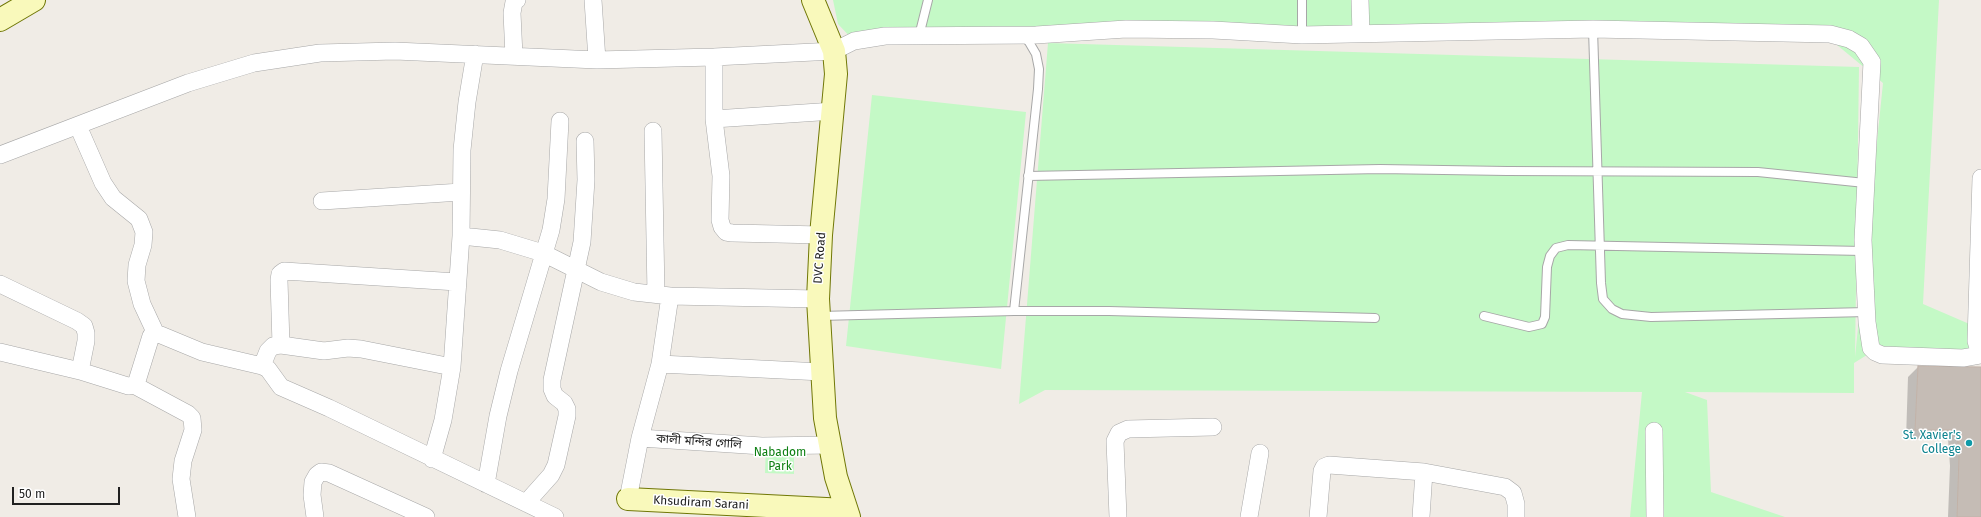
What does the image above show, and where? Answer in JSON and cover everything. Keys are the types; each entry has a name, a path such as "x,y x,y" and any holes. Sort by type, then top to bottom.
{"main road":[{"path":"0,20 34,0"},
{"name":"DVC Road","path":"813,0 834,51 836,74 834,111 821,235 818,308 825,418 836,477 848,514"},
{"name":"Khsudiram Sarani","path":"628,499 718,511 848,514"}],"street":[{"path":"514,56 512,13 514,2 517,0"},
{"path":"593,0 597,60"},
{"path":"1360,0 1361,32"},
{"path":"0,155 188,84 254,62 320,53 395,51 597,60 714,57 834,51 854,41 885,36 1021,35 1126,29 1213,30 1302,35 1361,32 1593,29 1830,34 1849,39 1861,46 1872,62 1865,183 1863,251 1871,348 1882,356 1963,358 1981,355"},
{"path":"432,458 443,420 452,367 461,236 461,192 467,102 475,54"},
{"path":"714,57 714,119 721,176 720,220 722,227 726,232 732,233 821,235"},
{"path":"714,119 834,111"},
{"path":"486,484 498,416 509,371 550,230 556,199 560,120"},
{"path":"78,126 103,183 113,198 139,219 144,232 143,245 137,265 136,281 142,304 156,334 219,357 262,366 268,369 281,387 329,408 486,484 533,510 555,517"},
{"path":"628,499 640,438 660,364 663,295 653,131"},
{"path":"533,510 556,465 565,425 567,409 564,403 555,396 552,389 552,380 577,270 585,211 585,141"},
{"path":"1981,178 1976,341 1981,352"},
{"path":"322,201 461,192"},
{"path":"461,236 500,240 543,253 601,282 634,292 818,308"},
{"path":"281,345 279,280 280,274 284,271 457,282"},
{"path":"0,284 77,321 84,326 86,341 80,371"},
{"path":"134,385 137,381 151,336 156,334"},
{"path":"262,366 268,351 273,346 281,345 324,351 348,348 360,349 452,367"},
{"path":"0,352 80,371 121,384 134,385 188,414 192,418 193,430 183,462 181,479 186,517"},
{"path":"660,364 822,372"},
{"path":"1118,517 1115,441 1120,433 1128,429 1213,427"},
{"path":"1654,431 1655,517"},
{"name":"কালী মন্দির গোলি","path":"640,438 762,446 830,445"},
{"path":"1249,517 1260,453"},
{"path":"1318,517 1322,471 1324,467 1329,465 1424,472 1505,487 1513,492 1516,504 1516,517"},
{"path":"315,517 312,495 313,482 317,475 322,472 329,473 426,517"},
{"path":"1421,517 1424,472"}],"lane":[{"path":"919,36 928,0"},
{"path":"1302,0 1302,35"},
{"path":"1593,29 1598,245 1603,300 1612,309 1622,314 1650,317 1867,312"},
{"path":"1014,311 1038,89 1036,54 1030,42 1021,35"},
{"path":"1028,176 1364,169 1758,172 1865,183"},
{"path":"1484,316 1530,327 1542,324 1545,317 1547,268 1550,256 1556,248 1568,245 1863,251"},
{"path":"818,308 1200,312 1375,318"}],"green space":[{"path":"833,0 1939,0 1923,304 1981,329 1981,360 1875,350 1854,363 1854,393 1685,392 1707,400 1711,492 1785,517 1630,517 1642,392 1045,390 1019,404 1048,43 1859,67 1855,357 1883,83 1831,40 1126,25 854,41 838,24"},
{"path":"872,95 1026,112 1001,369 846,346"},
{"name":"Nabadom Park","path":"766,446 794,446 794,474 765,473"}],"building":[{"name":"St. Xavier's College","path":"1918,366 1981,367 1981,517 1957,517 1959,456 1957,430 1915,430"}],"place":[{"name":"St. Xavier's College","path":"1969,443"}]}
